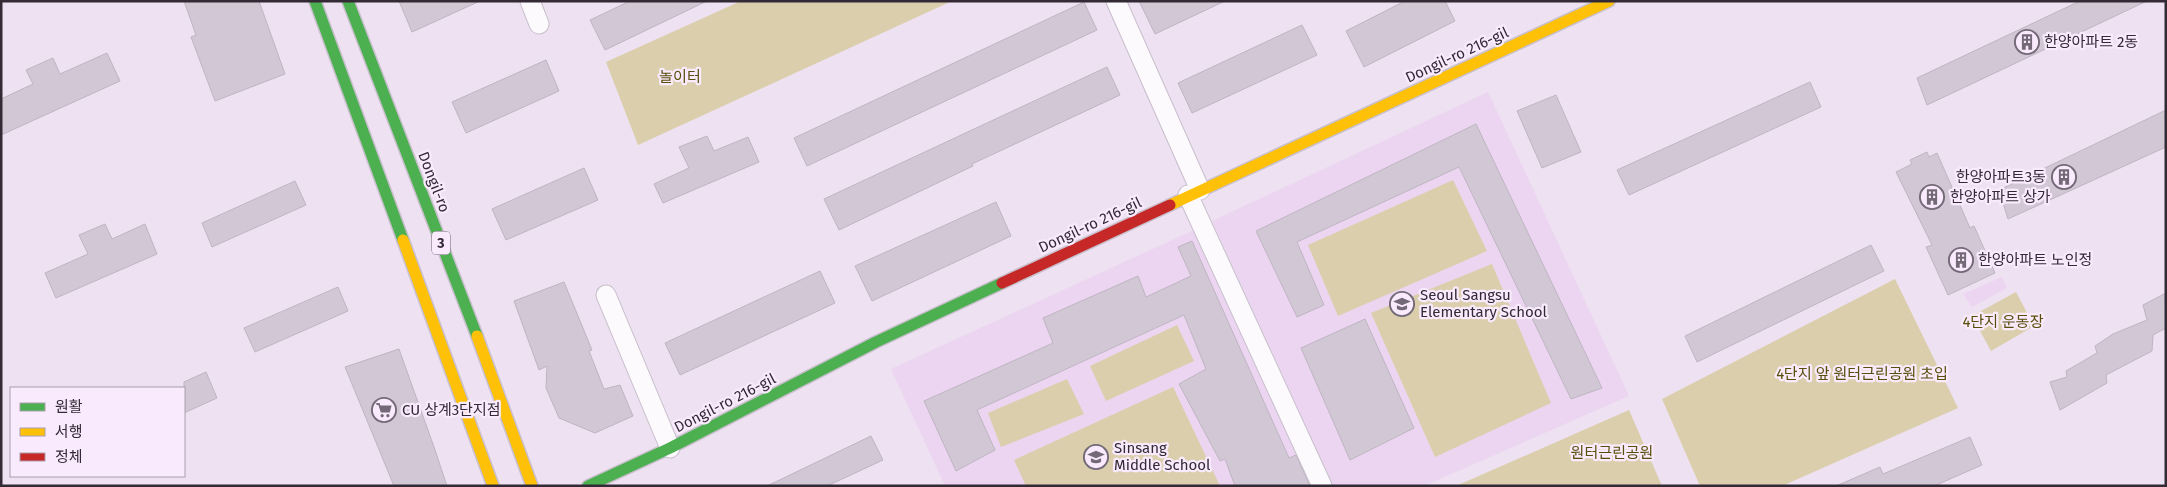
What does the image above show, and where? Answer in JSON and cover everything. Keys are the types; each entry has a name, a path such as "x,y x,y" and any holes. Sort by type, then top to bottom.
{"street":[{"name":"3","path":"315,1 493,486"},
{"name":"Dongil-ro","path":"348,1 514,433 532,486"},
{"path":"530,1 539,24"},
{"path":"1116,1 1194,192 1322,486"},
{"name":"Dongil-ro 216-gil","path":"588,486 670,448 876,342 1194,192 1609,1"},
{"path":"606,295 670,448"}],"shaded area":[{"path":"1488,92 1629,396 1424,486 1333,486 1212,221"},
{"path":"1194,230 1312,486 945,486 891,369"},
{"path":"2002,277 2007,288 1972,307 1963,294"}],"green space":[{"name":"놀이터","path":"741,1 952,1 638,145 606,62"},
{"path":"1453,180 1487,251 1338,316 1308,245"},
{"path":"1492,264 1551,403 1435,457 1371,313"},
{"name":"4단지 앞 원터근린공원 초입","path":"1895,279 1958,408 1782,486 1700,486 1662,399"},
{"name":"4단지 운동장","path":"2016,292 2034,326 1991,351 1972,316"},
{"path":"1177,325 1194,361 1106,401 1090,366"},
{"path":"1067,379 1084,414 1001,447 988,413"},
{"path":"1173,387 1220,486 1026,486 1014,460"},
{"name":"원터근린공원","path":"1629,410 1662,486 1456,486"}],"building":[{"path":"184,1 259,1 285,74 215,101 191,37 196,35"},
{"path":"399,1 480,1 412,32"},
{"path":"630,1 707,1 605,50 590,20"},
{"path":"1139,1 1225,1 1155,34"},
{"path":"1405,1 1445,1 1455,21 1364,67 1346,31"},
{"name":"한양아파트 2동","path":"2080,1 2147,1 1927,105 1917,78"},
{"path":"1084,2 1097,30 807,166 794,138"},
{"path":"1302,25 1317,55 1192,113 1178,83"},
{"path":"107,53 120,81 1,135 1,99 33,84 26,70 53,58 60,74"},
{"path":"546,60 559,91 466,133 452,102"},
{"path":"1107,67 1120,95 972,164 973,166 839,230 824,199"},
{"path":"1810,82 1821,107 1629,195 1617,170"},
{"path":"1556,95 1581,152 1542,168 1517,111"},
{"name":"한양아파트3동","path":"2166,110 2166,147 2008,219 1999,190"},
{"path":"1476,124 1602,388 1571,399 1459,167 1297,242 1324,305 1297,317 1256,231"},
{"path":"707,136 714,151 748,137 759,162 663,203 654,184 689,168 679,147"},
{"path":"1927,152 1929,157 1937,153 1970,228 1974,226 1995,273 1948,295 1926,247 1932,245 1896,172 1912,164 1910,160"},
{"path":"584,168 598,200 506,240 492,209"},
{"path":"295,181 306,205 212,247 202,223"},
{"path":"996,202 1011,236 872,301 855,266"},
{"path":"105,224 112,239 145,224 157,254 56,298 45,273 88,254 79,235"},
{"path":"1192,241 1289,458 1296,455 1310,486 1235,486 1225,459 1220,461 1179,384 1206,369 1184,315 977,410 995,450 956,471 924,401 1053,343 1043,318 1138,276 1146,297 1191,276 1178,247"},
{"path":"1871,245 1884,271 1697,362 1685,336"},
{"path":"820,271 835,303 680,375 665,343"},
{"path":"564,282 592,350 589,351 604,389 620,385 633,416 595,433 559,418 546,388 547,366 539,370 514,301"},
{"path":"338,287 348,311 255,352 244,328"},
{"path":"2166,293 2166,328 2153,335 2152,351 2106,375 2107,383 2060,410 2050,382 2067,377 2066,371 2097,353 2095,346 2113,334 2147,320 2143,305"},
{"path":"1365,319 1414,428 1350,460 1301,348"},
{"path":"399,349 447,486 394,486 345,367"},
{"path":"206,372 217,398 185,413 184,382"},
{"path":"871,436 883,460 827,486 767,486"},
{"path":"1970,437 1982,465 1934,486 1836,486 1880,467 1883,474"}],"traffic: fast":[{"path":"315,1 403,240"},
{"path":"348,1 477,336"},
{"path":"588,486 670,448 876,342 1002,283"}],"traffic: slow":[{"path":"1170,205 1609,1"},
{"path":"403,240 493,486"},
{"path":"477,336 532,486"}],"traffic: jam":[{"path":"1002,283 1170,205"}],"place":[{"name":"한양아파트 2동","path":"2027,42"},
{"name":"한양아파트3동","path":"2064,177"},
{"name":"한양아파트 상가","path":"1932,197"},
{"name":"한양아파트 노인정","path":"1961,260"},
{"name":"Seoul Sangsu Elementary School","path":"1402,304"},
{"name":"CU 상계3단지점","path":"384,410"},
{"name":"Sinsang Middle School","path":"1096,457"}]}
